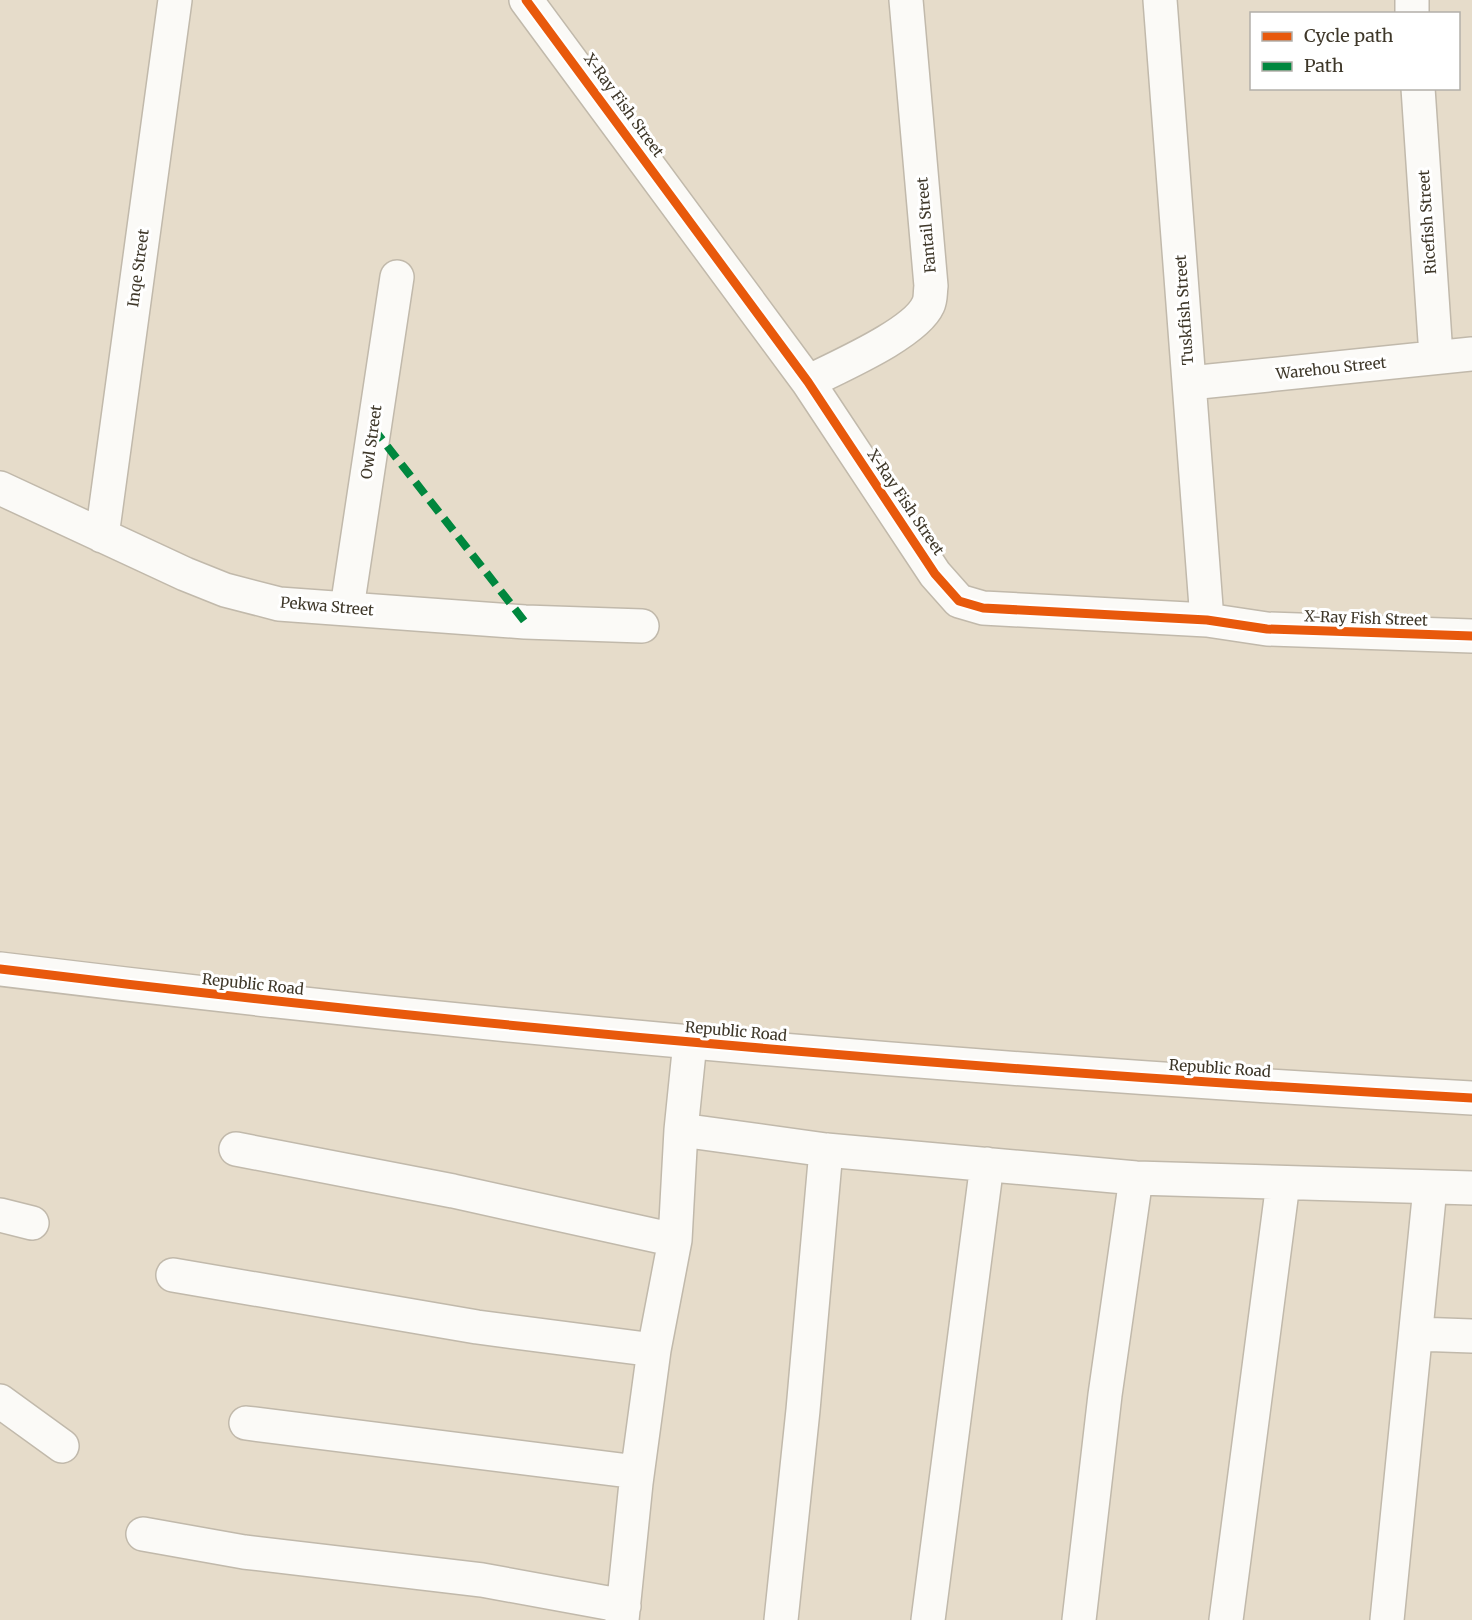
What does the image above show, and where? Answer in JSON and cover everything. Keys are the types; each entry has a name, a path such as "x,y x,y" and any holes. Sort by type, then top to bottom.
{"street":[{"name":"Inqe Street","path":"102,536 175,0"},
{"name":"X-Ray Fish Street","path":"526,0 808,382 940,581 959,601 983,608 1207,620 1267,629 1472,636"},
{"name":"Fantail Street","path":"808,382 888,341 923,313 928,305 931,286 906,0"},
{"name":"Tuskfish Street","path":"1160,0 1207,620"},
{"name":"Ricefish Street","path":"1418,90 1436,356"},
{"name":"Owl Street","path":"347,608 397,277"},
{"name":"Warehou Street","path":"1190,383 1472,354"},
{"name":"Pekwa Street","path":"0,488 225,590 279,604 525,622 642,626"},
{"name":"Republic Road","path":"0,969 213,995 690,1042 1043,1072 1472,1098"},
{"path":"143,1534 244,1552 294,1556 482,1580 623,1613 637,1472 654,1350 675,1240 681,1130 690,1042"},
{"path":"681,1130 826,1150 1136,1178 1472,1188"},
{"path":"236,1149 453,1191 675,1240"},
{"path":"781,1620 803,1410 826,1150"},
{"path":"928,1620 987,1164"},
{"path":"1079,1620 1105,1395 1136,1178"},
{"path":"1227,1620 1283,1183"},
{"path":"1387,1620 1430,1188"},
{"path":"0,1215 32,1223"},
{"path":"173,1275 477,1327 654,1350"},
{"path":"1416,1334 1472,1336"},
{"path":"0,1401 63,1446"},
{"path":"246,1423 637,1472"}],"marked path":[{"path":"373,428 525,622"}],"cycle path":[{"path":"526,0 808,382 935,574 959,601 983,608 1207,620 1267,629 1472,636"},
{"path":"0,969 367,1011 735,1046 1103,1075 1472,1098"}]}
